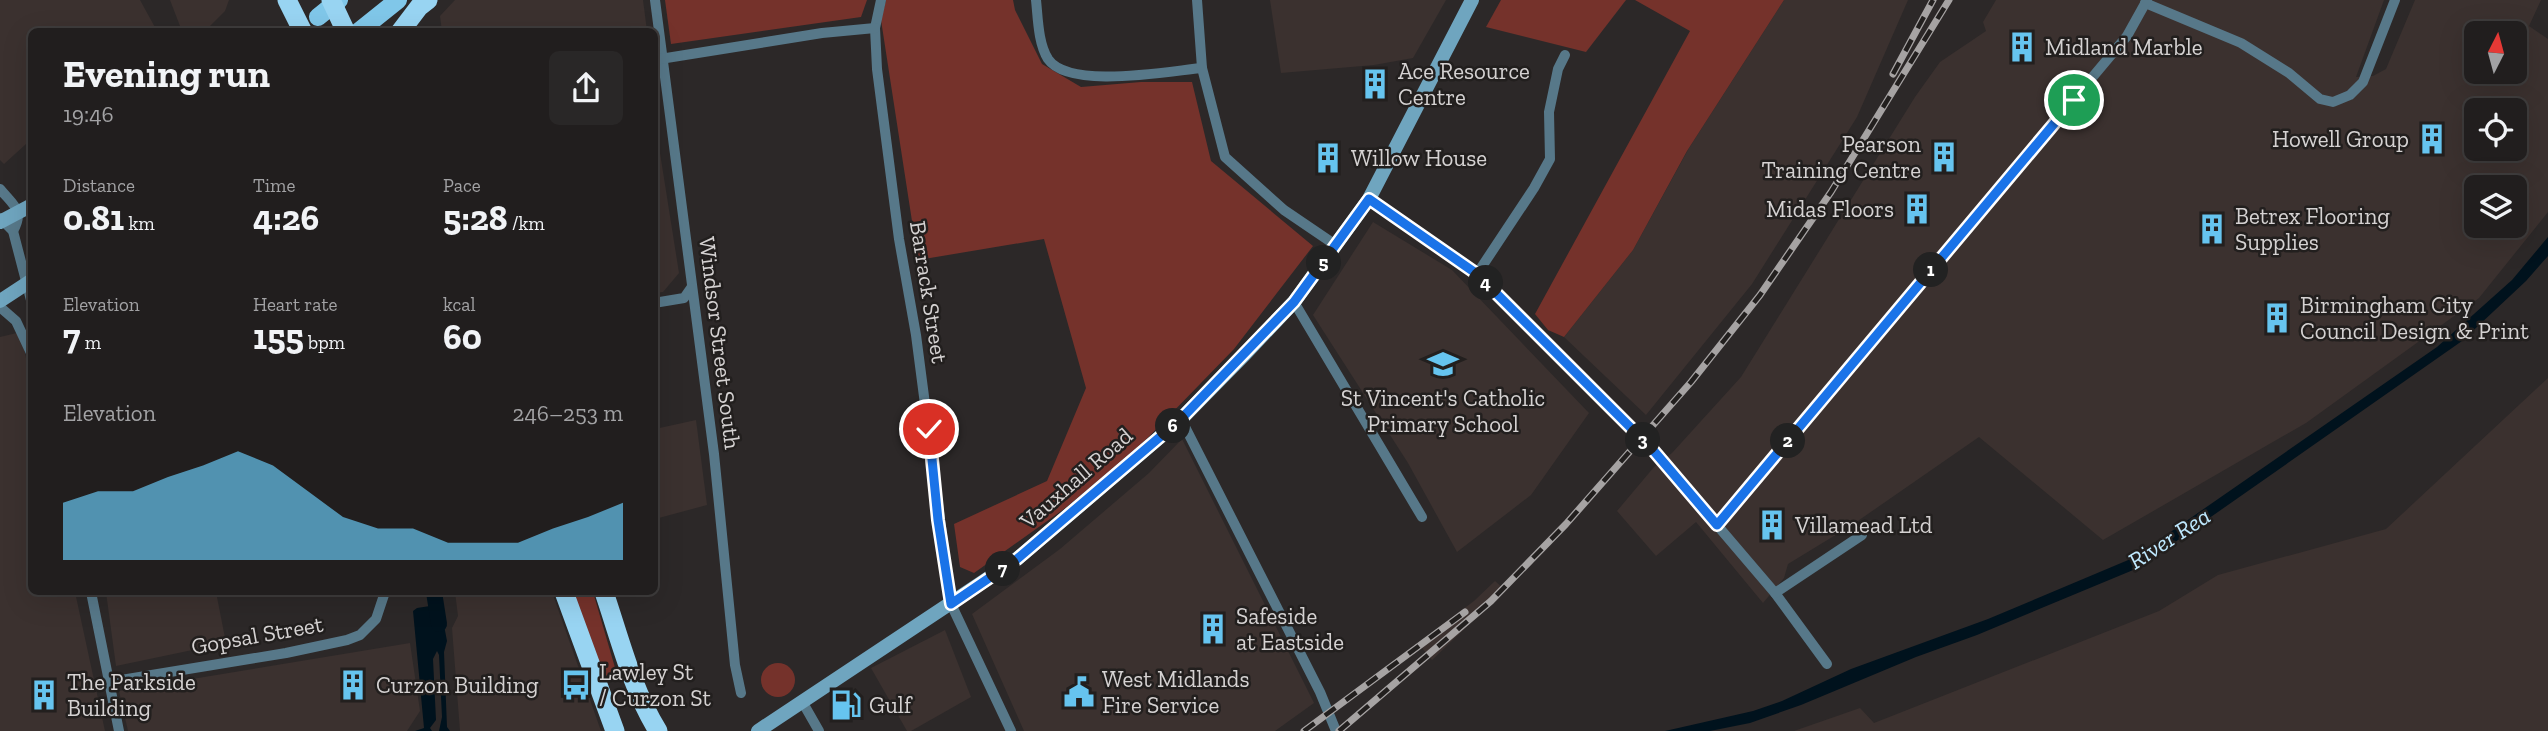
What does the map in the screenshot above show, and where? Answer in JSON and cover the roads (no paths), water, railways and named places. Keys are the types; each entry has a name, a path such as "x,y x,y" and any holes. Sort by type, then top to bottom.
{"highway":[{"path":"287,0 301,28"},
{"path":"404,28 428,0"},
{"path":"565,595 615,731"},
{"path":"605,595 630,672 658,731"}],"main road":[{"path":"363,28 398,0"},
{"name":"Vauxhall Road","path":"758,731 1017,559 1181,419 1294,302 1337,246 1369,199 1472,0"},
{"path":"307,28 335,12"},
{"path":"1,220 25,208"},
{"path":"3,301 27,278"}],"street":[{"name":"Windsor Street South","path":"655,0 657,28"},
{"name":"Barrack Street","path":"881,0 875,28 877,69 918,348 938,520 951,604 1011,731"},
{"path":"1036,0 1040,35 1049,60 1070,73 1090,77 1202,68"},
{"path":"1197,0 1202,68 1225,157 1284,210 1337,246"},
{"path":"1717,525 2127,36 2146,1 2241,43 2289,73 2320,99 2333,102 2350,95 2363,82 2395,0"},
{"path":"659,60 822,33 875,28"},
{"path":"1477,274 1550,159 1549,112 1558,69 1564,55"},
{"name":"Windsor Street South","path":"659,60 663,68 714,454 735,665 741,692"},
{"path":"0,189 25,208 13,231"},
{"path":"1369,199 1477,274 1653,450 1775,593 1827,664"},
{"path":"1,220 13,231 27,278"},
{"path":"658,302 684,298 691,288"},
{"path":"3,301 28,346"},
{"path":"1294,302 1422,517"},
{"path":"1181,419 1320,692 1336,731"},
{"path":"1775,593 1862,535"},
{"path":"92,595 119,731"},
{"name":"Gopsal Street","path":"109,682 286,653 347,640 360,635 376,619 384,595"},
{"path":"803,703 819,731"}],"water":[{"name":"River Rea","path":"2548,237 2548,256 2526,281 2462,341 2138,568 1977,635 1750,723 1710,731 1665,731 1753,711 1782,701 1851,669 1988,619 2133,558 2437,347 2512,280"},
{"path":"432,601 440,604 447,641 444,652 447,727 450,731 439,731 442,717 437,651 433,659 436,720 430,728 432,731 415,731 424,728 413,611 430,606"}],"waterway":[{"path":"434,595 439,624"}],"railway":[{"path":"1893,74 1933,0"},
{"path":"1339,731 1491,601 1566,524 1691,382 1760,295 1831,192 1949,0"},
{"path":"1304,731 1465,612"}],"place":[{"name":"Midland Marble","path":"2022,47"},
{"name":"Ace Resource Centre","path":"1375,84"},
{"name":"Howell Group","path":"2432,139"},
{"name":"Pearson Training Centre","path":"1944,157"},
{"name":"Willow House","path":"1328,158"},
{"name":"Midas Floors","path":"1917,209"},
{"name":"Betrex Flooring Supplies","path":"2212,229"},
{"name":"Birmingham City Council Design & Print","path":"2277,318"},
{"name":"St Vincent's Catholic Primary School","path":"1443,364"},
{"name":"Villamead Ltd","path":"1772,525"},
{"name":"Safeside at Eastside","path":"1213,629"},
{"name":"Curzon Building","path":"353,685"},
{"name":"Lawley St / Curzon St","path":"576,685"},
{"name":"West Midlands Fire Service","path":"1079,692"},
{"name":"The Parkside Building","path":"44,695"},
{"name":"Gulf","path":"846,705"}]}
